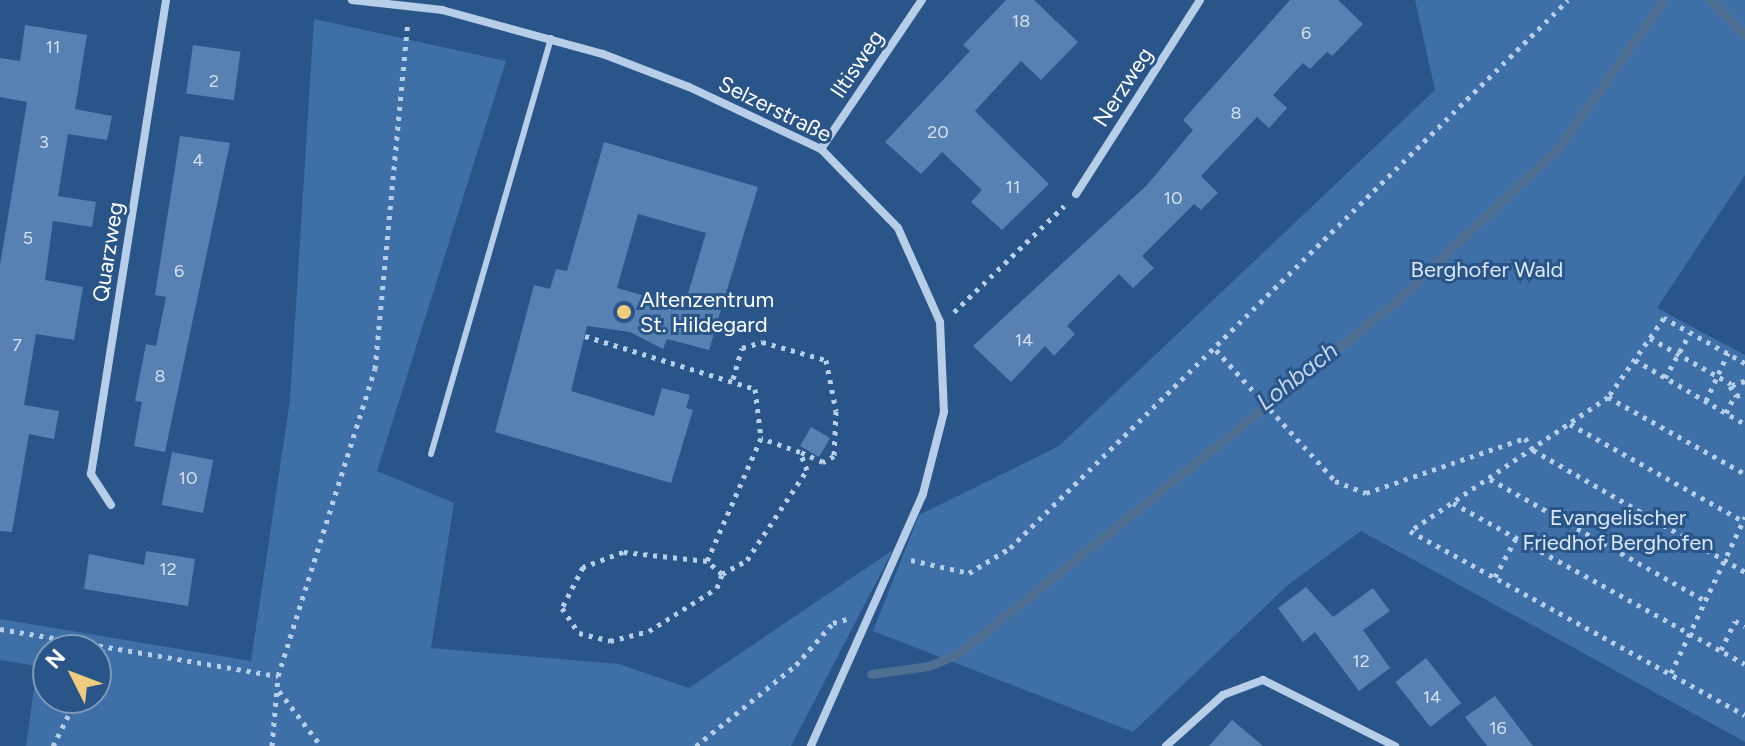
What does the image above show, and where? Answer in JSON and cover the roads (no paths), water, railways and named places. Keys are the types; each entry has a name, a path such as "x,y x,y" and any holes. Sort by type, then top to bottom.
{"street":[{"name":"Quarzweg","path":"111,505 91,474 166,0"},
{"name":"Selzerstraße","path":"352,0 410,9 444,5 551,38 689,87 821,149 898,228 940,322 944,412 937,453 811,746"},
{"name":"Iltisweg","path":"821,149 922,0"},
{"name":"Nerzweg","path":"1076,194 1200,0"},
{"path":"1166,746 1223,695 1263,680 1395,746"}],"lane":[{"path":"431,454 551,38"}],"waterway":[{"name":"Lohbach","path":"871,674 929,666 959,653 1394,303 1558,148 1664,0"},
{"name":"Lohbach","path":"1711,0 1745,35"}],"place":[{"name":"Altenzentrum St. Hildegard","path":"624,312"}],"park label":[{"name":"Berghofer Wald","path":"1487,270"},
{"name":"Evangelischer Friedhof Berghofen","path":"1618,530"}]}
